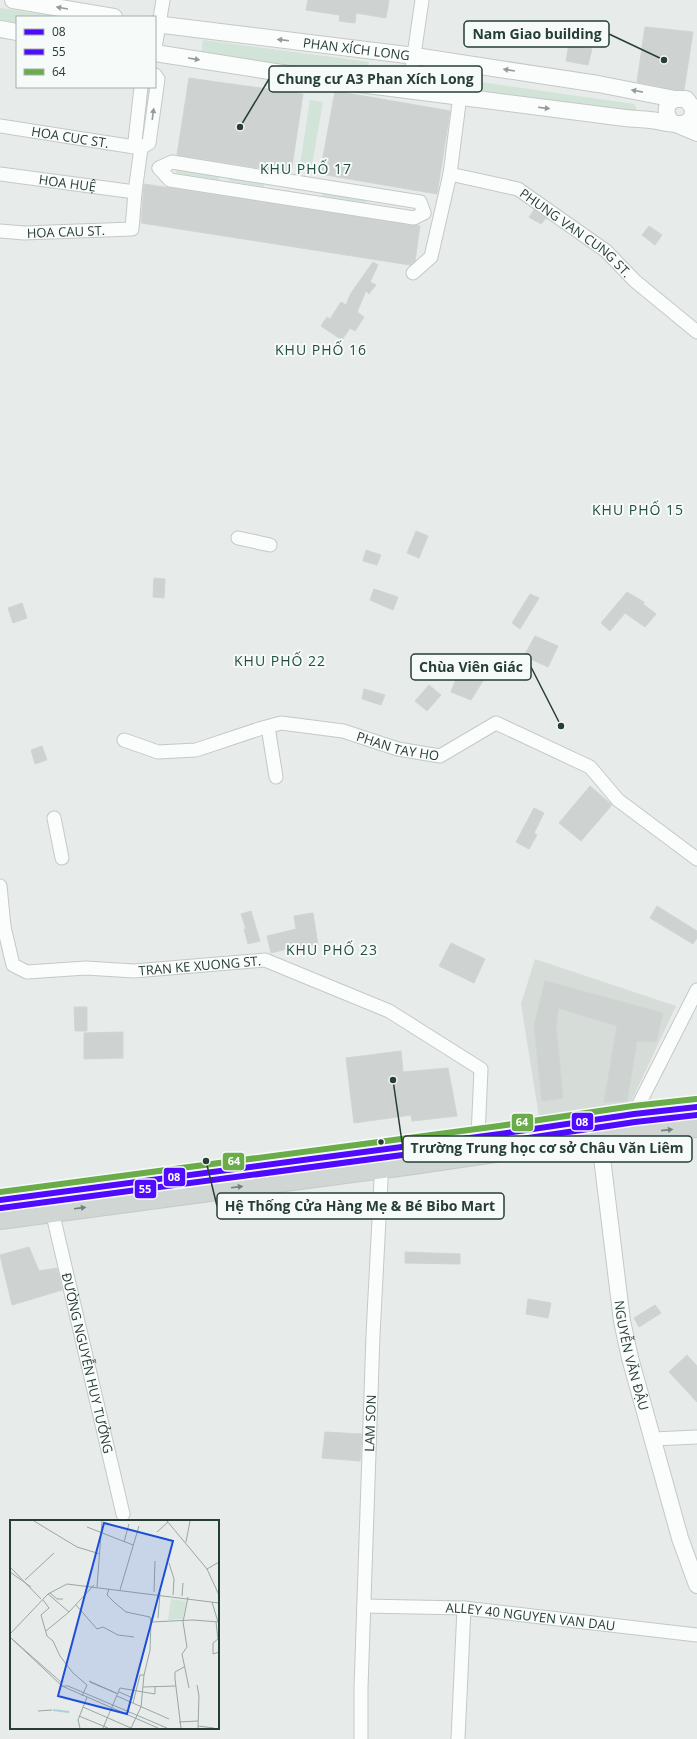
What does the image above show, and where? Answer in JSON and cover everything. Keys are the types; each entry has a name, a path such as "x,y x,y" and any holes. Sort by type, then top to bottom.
{"main road":[{"path":"0,1219 381,1159 598,1128 634,1114 697,1107"},
{"path":"0,1200 381,1159 478,1137 598,1128 638,1133 697,1127"}],"street":[{"path":"13,0 108,16"},
{"path":"156,36 157,24 163,0"},
{"path":"409,89 422,0"},
{"name":"PHAN XÍCH LONG","path":"157,24 415,56 598,84 675,99"},
{"path":"0,29 16,32"},
{"path":"156,53 320,79 409,89 460,97 676,124 687,123 693,112 694,106 682,98 675,99 668,104 666,109 667,117 676,124 697,133"},
{"path":"412,273 431,257 450,174 464,64"},
{"path":"135,192 141,148 149,143 158,80 156,77"},
{"path":"141,88 135,141 141,148"},
{"name":"HOA CUC ST.","path":"0,126 141,148"},
{"path":"138,165 159,168 172,162 316,184 420,202 424,213"},
{"path":"159,168 170,180 414,218 424,213 441,216"},
{"path":"223,188 226,170"},
{"name":"HOA HUỆ","path":"0,174 135,192"},
{"name":"PHUNG VAN CUNG ST.","path":"450,174 518,189 606,251 635,281 697,332"},
{"path":"273,196 275,178"},
{"path":"313,202 316,184"},
{"name":"HOA CAU ST.","path":"0,231 24,233 132,229 135,192"},
{"path":"370,211 373,194"},
{"path":"238,538 270,545"},
{"name":"PHAN TAY HO","path":"124,740 158,752 196,750 281,723 343,731 398,749 440,756 496,723 590,767 618,800 697,859"},
{"path":"268,727 276,777"},
{"path":"54,818 62,858"},
{"path":"0,886 2,927"},
{"name":"TRAN KE XUONG ST.","path":"2,927 13,965 27,972 86,968 134,971 265,960 389,1011 482,1070 478,1137"},
{"path":"638,1133 634,1114 697,990"},
{"name":"NGUYỄN VĂN ĐẬU","path":"598,1128 622,1321 630,1358 680,1538 697,1585"},
{"name":"LAM SON","path":"361,1739 373,1335 381,1159"},
{"name":"ĐƯỜNG NGUYỄN HUY TƯỞNG","path":"52,1211 123,1514"},
{"path":"653,1439 697,1437"},
{"name":"ALLEY 40 NGUYEN VAN DAU","path":"364,1606 464,1608 697,1635"},
{"path":"458,1739 464,1608"}],"shaded area":[{"path":"535,959 676,1006 630,1104 539,1117 521,1004"}],"green space":[{"path":"0,8 52,16 16,16 16,26 0,24"},
{"path":"203,40 369,62 367,77 201,54"},
{"path":"474,81 634,104 637,110 633,115 473,93"},
{"path":"146,88 153,88 145,141 138,141"},
{"path":"310,100 323,102 312,165 300,164"},
{"path":"176,169 219,176 219,180 176,173"},
{"path":"230,176 265,182 264,187 229,181"},
{"path":"323,192 367,199 366,203 322,196"}],"building":[{"path":"308,0 389,0 386,18 356,13 355,23 339,21 340,15 306,10"},
{"path":"645,27 693,32 684,90 676,90 637,82"},
{"path":"569,44 592,49 588,65 566,61"},
{"path":"189,78 303,94 291,173 177,155"},
{"path":"335,91 450,111 437,194 320,174"},
{"path":"144,184 420,226 415,261 410,265 141,223"},
{"path":"534,210 546,218 541,224 529,217"},
{"path":"649,226 662,235 655,245 642,235"},
{"path":"373,262 378,265 370,282 376,285 369,294 366,291 357,312 364,317 355,331 350,328 342,340 321,326 327,317 330,319 341,302 346,305 351,293"},
{"path":"416,531 428,536 419,558 407,553"},
{"path":"366,550 381,555 377,565 363,561"},
{"path":"154,578 165,579 164,598 153,597"},
{"path":"374,589 398,597 393,610 370,600"},
{"path":"627,592 644,602 643,604 656,614 645,627 625,613 610,631 601,623"},
{"path":"530,594 539,598 520,629 512,623"},
{"path":"22,603 27,618 13,623 8,608"},
{"path":"535,636 558,646 548,667 524,656"},
{"path":"471,656 491,668 471,700 451,692 458,673"},
{"path":"429,685 441,695 427,711 415,701"},
{"path":"364,689 385,695 381,705 362,699"},
{"path":"42,746 47,760 35,764 31,750"},
{"path":"590,786 612,805 581,841 559,823"},
{"path":"534,808 544,813 534,833 537,835 529,849 516,842"},
{"path":"657,906 697,931 697,938 693,944 650,918"},
{"path":"251,911 260,941 248,944 244,929 246,929 241,914"},
{"path":"313,913 318,945 299,948 299,946 271,953 267,936 296,929 294,916"},
{"path":"451,943 485,959 474,983 439,966"},
{"path":"545,981 663,1013 656,1042 637,1041 627,1101 604,1102 617,1026 558,1008 556,1027 563,1098 542,1101 534,1026"},
{"path":"74,1007 87,1007 87,1031 75,1031"},
{"path":"123,1032 123,1058 84,1059 84,1033"},
{"path":"401,1051 403,1072 448,1068 457,1116 412,1121 411,1115 354,1123 346,1058"},
{"path":"29,1247 39,1271 57,1268 62,1290 12,1305 0,1255"},
{"path":"405,1252 460,1254 460,1264 405,1263"},
{"path":"528,1299 551,1303 548,1318 526,1314"},
{"path":"655,1305 661,1313 639,1327 634,1318"},
{"path":"687,1355 697,1366 697,1402 669,1372"},
{"path":"325,1432 362,1434 360,1461 322,1458"}],"transit line":[{"name":"64","path":"0,1192 499,1126 633,1106 696,1099"},
{"name":"08","path":"0,1200 500,1134 634,1114 697,1107"},
{"name":"55","path":"1,1208 501,1142 635,1122 697,1115"}],"place":[{"name":"Nam Giao building","path":"664,60"},
{"name":"Chung cư A3 Phan Xích Long","path":"240,127"},
{"name":"Chùa Viên Giác","path":"561,726"},
{"name":"Trường Trung học cơ sở Châu Văn Liêm","path":"393,1080"},
{"name":"Hệ Thống Cửa Hàng Mẹ & Bé Bibo Mart","path":"206,1161"}],"district":[{"name":"KHU PHỐ 17","path":"306,169"},
{"name":"KHU PHỐ 16","path":"321,350"},
{"name":"KHU PHỐ 15","path":"638,510"},
{"name":"KHU PHỐ 22","path":"280,661"},
{"name":"KHU PHỐ 23","path":"332,950"}]}
